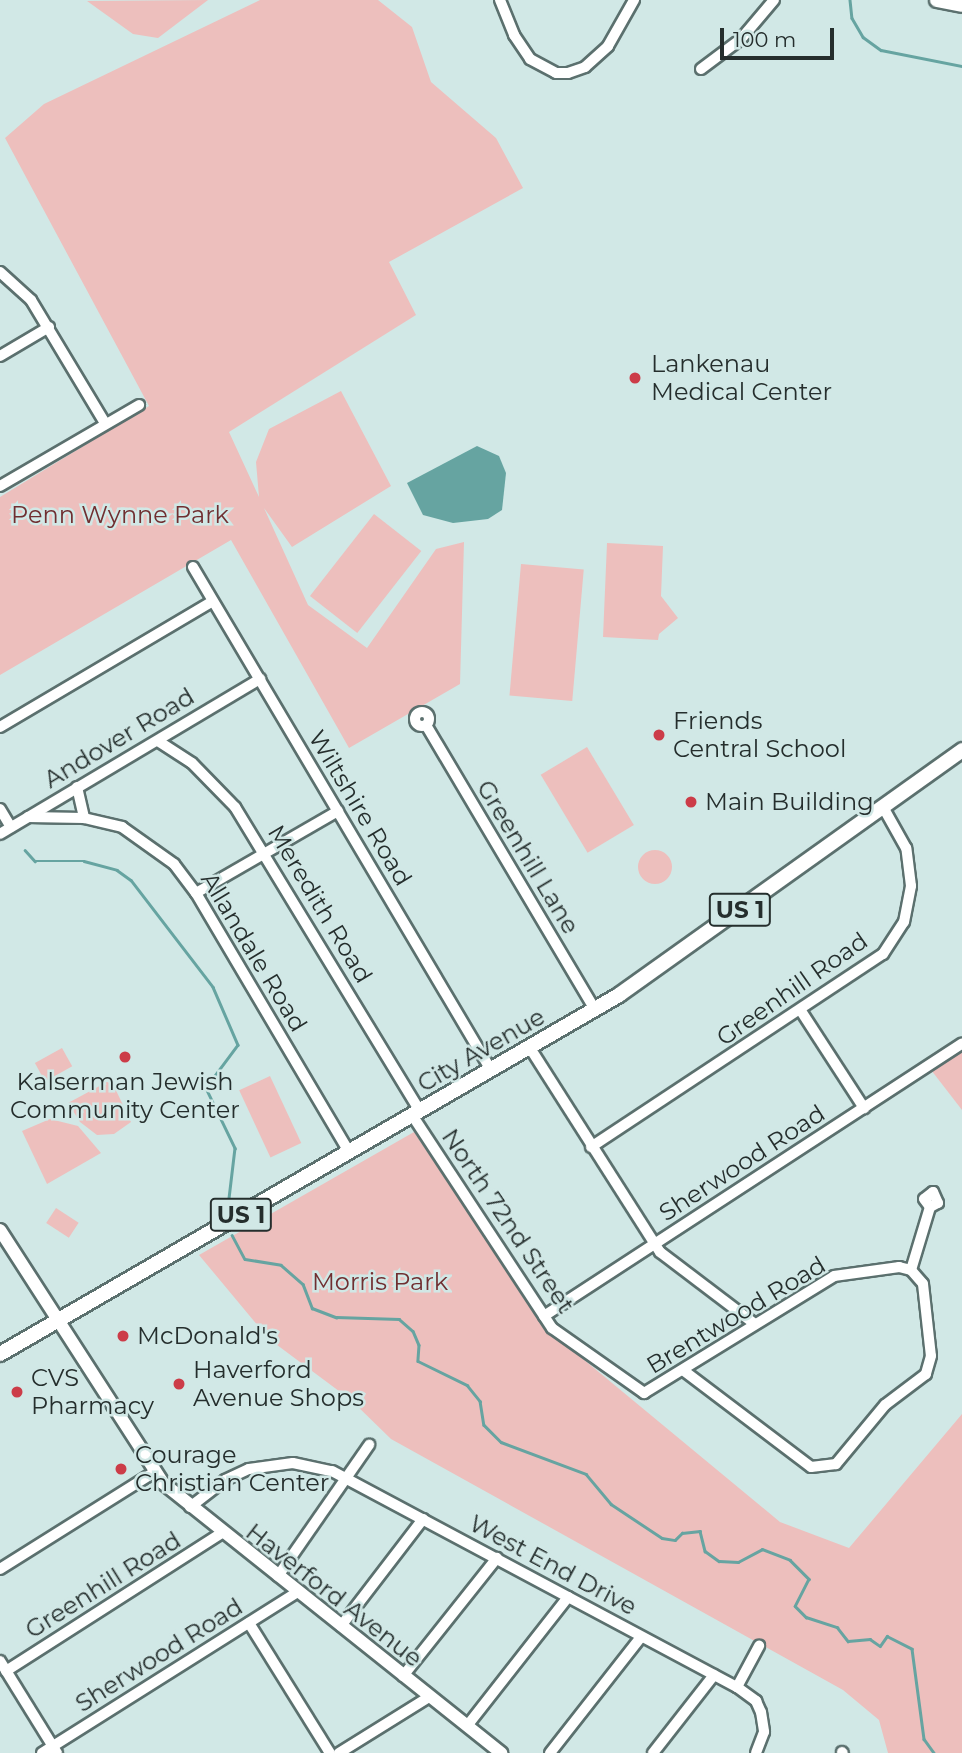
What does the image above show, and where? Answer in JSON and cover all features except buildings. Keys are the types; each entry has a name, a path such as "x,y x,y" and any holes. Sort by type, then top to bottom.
{"highway":[{"path":"937,0 962,5"},
{"name":"City Avenue","path":"0,1354 594,1010 962,750"}],"main road":[{"name":"Haverford Avenue","path":"0,1230 4,1246 59,1320 153,1473 190,1507 467,1726 494,1751"}],"street":[{"path":"500,0 514,35 530,59 556,73 568,73 586,67 608,46 634,0"},
{"path":"701,69 741,39 774,0"},
{"path":"0,272 31,300 105,423"},
{"path":"0,356 49,327"},
{"path":"0,486 139,405"},
{"name":"Wiltshire Road","path":"193,567 491,1070"},
{"path":"0,727 213,601"},
{"name":"Andover Road","path":"0,834 260,679"},
{"name":"Greenhill Lane","path":"426,725 594,1010"},
{"name":"Meredith Road","path":"158,741 192,763 217,787 266,852 416,1113"},
{"path":"77,787 84,818"},
{"name":"Greenhill Road","path":"591,1147 801,1011 883,954 904,922 911,886 909,861 901,837 883,807"},
{"path":"0,809 11,827"},
{"path":"196,893 338,811"},
{"name":"Allandale Road","path":"27,817 84,818 122,827 145,840 174,864 196,893 349,1152"},
{"path":"801,1011 864,1108"},
{"name":"Sherwood Road","path":"544,1316 962,1043"},
{"path":"530,1048 660,1252 755,1324"},
{"name":"North 72nd Street","path":"416,1113 552,1328 644,1393"},
{"path":"684,1371 811,1467 839,1461 884,1405 926,1374 931,1364 923,1284 911,1270 930,1207"},
{"name":"Brentwood Road","path":"644,1393 684,1371 834,1276 899,1266 911,1270"},
{"path":"278,1576 350,1479 369,1445"},
{"name":"Greenhill Road","path":"190,1507 225,1480 273,1464 313,1465 350,1479"},
{"path":"0,1569 153,1473"},
{"name":"West End Drive","path":"350,1479 737,1687 756,1701 761,1712 764,1732 756,1753"},
{"path":"341,1626 423,1519"},
{"name":"Greenhill Road","path":"3,1666 222,1533"},
{"path":"403,1676 497,1558"},
{"name":"Sherwood Road","path":"42,1753 55,1749 298,1592"},
{"path":"467,1726 568,1597"},
{"path":"249,1623 330,1753"},
{"path":"550,1753 641,1637"},
{"path":"737,1687 759,1646"},
{"path":"3,1666 55,1749"},
{"path":"653,1753 714,1675"},
{"path":"339,1753 429,1697"}],"green space":[{"path":"208,0 158,38 133,34 87,1"},
{"name":"Penn Wynne Park","path":"260,0 378,0 412,27 431,82 496,138 523,188 389,262 416,315 229,432 259,497 256,462 269,429 341,391 391,486 292,547 264,508 308,605 367,648 436,549 464,542 460,684 349,748 231,540 0,675 0,497 149,406 5,138 44,104"},
{"path":"374,514 421,551 357,633 310,596"},
{"path":"607,543 663,546 661,596 678,618 659,634 658,640 603,637"},
{"path":"521,564 584,569 572,701 509,695"},
{"path":"587,747 634,825 588,853 541,775"},
{"path":"655,850 667,855 672,867 667,879 655,884 643,879 638,867 643,855"},
{"path":"962,1044 962,1110 928,1066"},
{"path":"62,1048 72,1066 45,1081 35,1063"},
{"path":"270,1076 301,1143 270,1157 239,1090"},
{"path":"107,1082 113,1084 131,1122 114,1134 97,1135 80,1122 68,1103"},
{"path":"50,1119 78,1126 101,1153 47,1184 22,1131"},
{"name":"Morris Park","path":"414,1132 548,1330 780,1522 849,1548 962,1414 962,1753 888,1753 879,1720 843,1690 391,1439 351,1400 269,1339 199,1255"},
{"path":"56,1208 79,1223 69,1238 46,1223"}],"water":[{"path":"477,446 499,456 506,473 502,510 488,519 453,523 423,515 407,483"}],"waterway":[{"path":"850,0 852,18 863,37 881,50 962,66"},
{"path":"25,850 35,861 84,861 117,870 131,880 213,987 238,1045 206,1088 235,1148 228,1207"},
{"path":"232,1235 245,1259 281,1265 303,1284 312,1308 336,1317 399,1319 413,1331 419,1345 418,1361 467,1385 480,1401 484,1425 501,1442 586,1474 611,1504 662,1538 675,1540 682,1533 700,1531 705,1551 719,1561 738,1562 762,1549 790,1560 809,1579 795,1606 806,1617 837,1627 848,1641 870,1639 880,1646 887,1636 912,1649 924,1739 934,1753"}],"place":[{"name":"Lankenau Medical Center","path":"635,378"},
{"name":"Friends Central School","path":"659,735"},
{"name":"Main Building","path":"691,802"},
{"name":"Kalserman Jewish Community Center","path":"125,1057"},
{"name":"McDonald's","path":"123,1336"},
{"name":"Haverford Avenue Shops","path":"179,1384"},
{"name":"CVS Pharmacy","path":"17,1392"},
{"name":"Courage Christian Center","path":"121,1469"}]}
